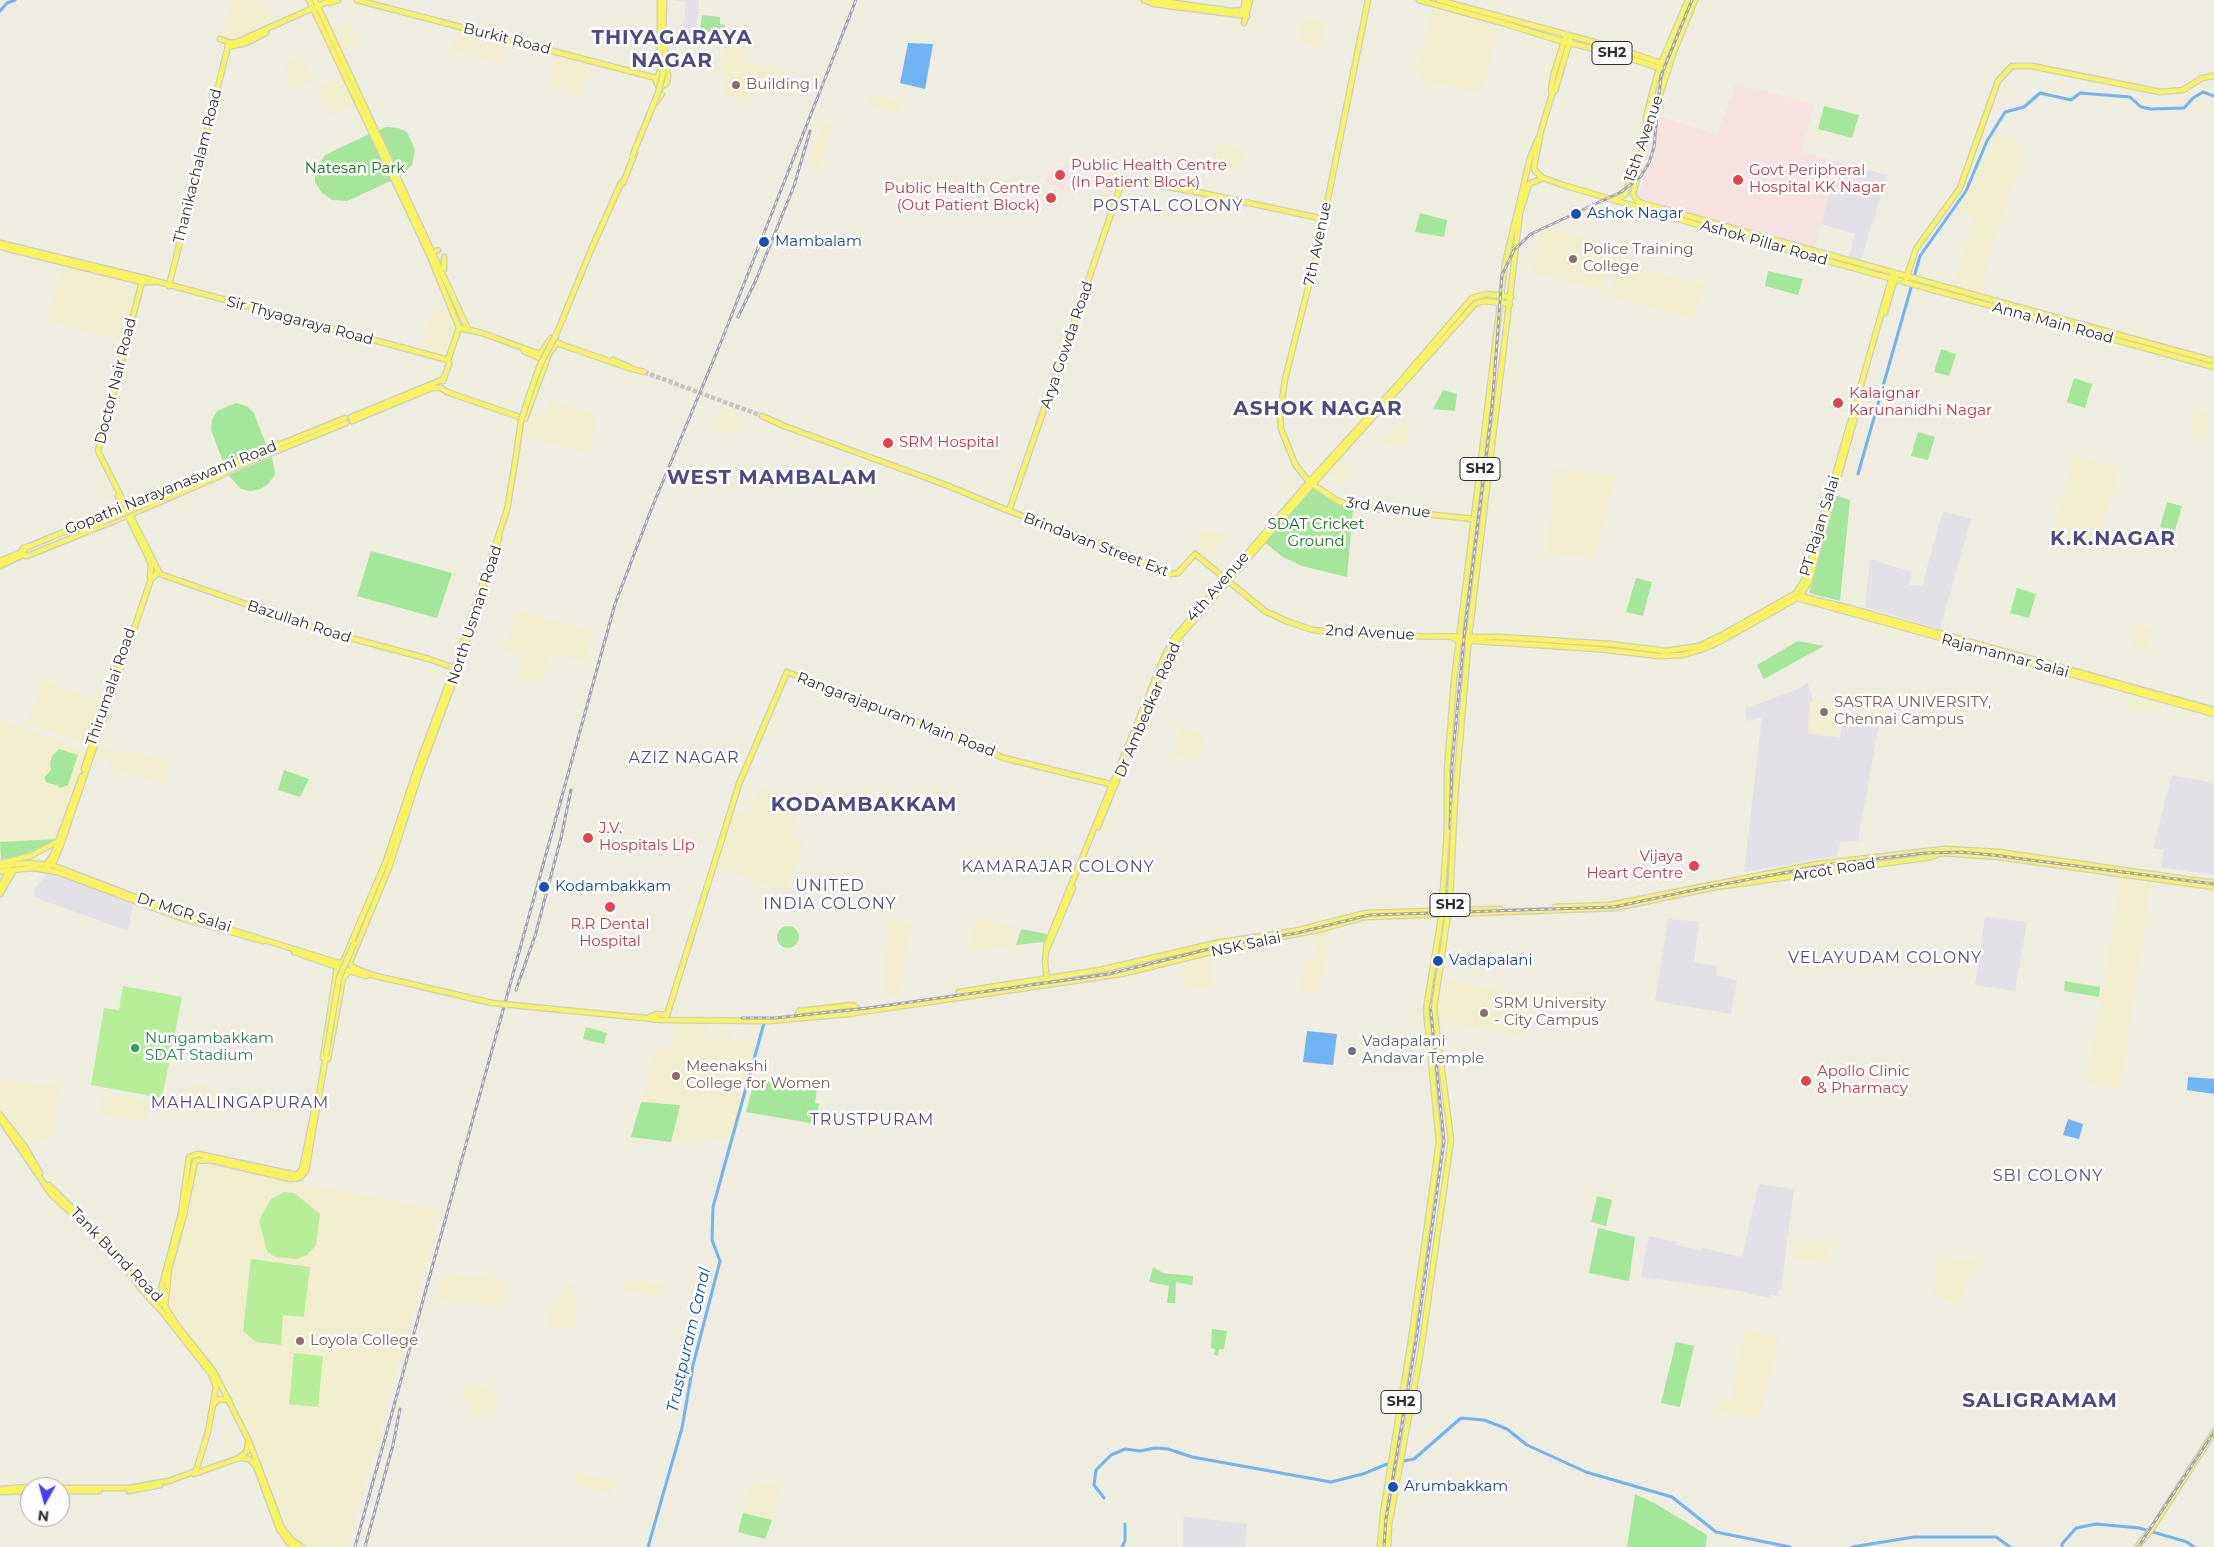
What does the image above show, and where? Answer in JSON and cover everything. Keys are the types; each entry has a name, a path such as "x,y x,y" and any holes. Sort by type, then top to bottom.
{"main road":[{"path":"309,0 315,6 430,253 459,328 441,388 447,392 525,419 546,361 553,348 559,343 626,368 629,367 644,372"},
{"path":"220,39 228,45 246,42 315,6 331,0"},
{"path":"315,6 338,0"},
{"name":"Burkit Road","path":"358,0 656,78"},
{"path":"589,256 658,93 663,74 662,0"},
{"path":"662,0 663,34 668,80 660,86 656,78 660,71 662,0"},
{"path":"1144,0 1148,3 1168,2"},
{"path":"1154,0 1245,13"},
{"path":"1245,0 1245,13"},
{"path":"1245,13 1250,0"},
{"name":"7th Avenue","path":"1310,483 1295,464 1286,444 1280,413 1285,379 1310,285 1368,0"},
{"path":"1419,0 1503,23 1564,43 1555,91 1552,94"},
{"path":"1439,0 1615,51"},
{"path":"1646,141 1646,117 1660,66 1688,0"},
{"name":"15th Avenue","path":"1613,200 1625,195 1632,170 1637,167 1668,71 1695,0"},
{"path":"315,6 394,180 468,329"},
{"name":"SH2","path":"1380,1547 1439,1142 1428,1040 1427,1000 1444,891 1448,796 1447,770 1459,638 1500,302 1505,264 1530,158 1539,138 1552,94 1551,88 1564,43 1568,36"},
{"name":"SH2","path":"1564,43 1615,51 1660,66"},
{"name":"Thanikachalam Road","path":"168,286 228,45"},
{"path":"1911,281 1916,250 1960,188 1998,81 2007,69 2019,64 2160,92 2183,90 2202,78 2214,76"},
{"path":"1660,66 1668,71"},
{"path":"660,71 666,71"},
{"path":"620,185 623,183 655,106 662,94"},
{"name":"SH2","path":"1388,1547 1389,1525 1421,1350 1451,1140 1436,1032 1435,990 1450,908 1458,748 1468,638 1494,419 1511,297 1514,256 1525,192 1529,184 1543,178 1535,171 1534,167 1539,138"},
{"path":"1637,167 1639,172 1633,194 1637,205"},
{"name":"Ashok Pillar Road","path":"1543,178 1613,200 1894,276"},
{"name":"Arya Gowda Road","path":"1009,512 1123,179 1202,193 1324,219"},
{"path":"589,256 588,251 609,202"},
{"name":"Sir Thyagaraya Road","path":"0,243 142,280"},
{"name":"Sir Thyagaraya Road","path":"0,247 153,282 448,360"},
{"path":"430,253 438,250"},
{"name":"North Usman Road","path":"319,1105 343,979 351,969 350,962 420,772 499,540 500,529 511,492 521,421 528,396 589,256"},
{"path":"444,258 444,269"},
{"name":"Anna Main Road","path":"1894,276 2214,368"},
{"name":"PT Rajan Salai","path":"1468,638 1610,644 1666,651 1691,648 1699,646 1798,596 1809,582 1894,276"},
{"name":"Doctor Nair Road","path":"132,523 98,451 142,280"},
{"name":"Anna Main Road","path":"1911,281 2214,362"},
{"name":"4th Avenue","path":"1227,580 1472,298 1486,294 1511,297"},
{"path":"1310,483 1476,303 1484,301 1510,304"},
{"path":"459,328 468,329 537,353 541,353 551,338 627,364 629,367"},
{"path":"519,347 546,361"},
{"name":"Gopathi Narayanaswami Road","path":"22,554 23,548 124,506 224,470 441,382 444,379"},
{"name":"Gopathi Narayanaswami Road","path":"349,420 435,387 441,388"},
{"path":"765,417 874,460 946,485 1009,512"},
{"path":"22,554 224,470"},
{"path":"22,554 27,556 128,516 224,470"},
{"name":"3rd Avenue","path":"1310,483 1338,501 1356,507 1474,519"},
{"path":"139,511 134,502 121,499 115,511 119,519 132,523 158,570 158,574"},
{"path":"132,523 139,511"},
{"name":"Brindavan Street Ext","path":"1009,512 1112,548 1174,575 1195,554 1227,580"},
{"name":"Thirumalai Road","path":"48,866 83,773 124,644 129,636 151,576 148,557 132,523"},
{"name":"Gopathi Narayanaswami Road","path":"0,561 22,554"},
{"name":"Gopathi Narayanaswami Road","path":"0,566 22,554"},
{"path":"151,567 158,574"},
{"path":"151,576 152,574 158,574"},
{"path":"48,866 81,788 151,579 158,574"},
{"name":"Bazullah Road","path":"158,574 322,631 456,668"},
{"name":"2nd Avenue","path":"1227,580 1265,611 1286,621 1313,630 1377,636 1405,635 1459,638"},
{"name":"Dr Ambedkar Road","path":"1048,984 1047,944 1175,642 1227,580"},
{"path":"1459,638 1659,656 1682,655 1706,648 1798,596"},
{"name":"Rajamannar Salai","path":"1798,596 2214,710"},
{"name":"Rajamannar Salai","path":"1798,596 2214,714"},
{"name":"Rangarajapuram Main Road","path":"657,1017 667,1014 747,761 787,672 937,729 1004,758 1113,785"},
{"name":"Dr Ambedkar Road","path":"1047,950 1113,785"},
{"path":"0,865 30,856 58,842"},
{"name":"Arcot Road","path":"1548,909 1610,905 1761,873 1888,854 1945,849 1998,852 2214,883"},
{"name":"Arcot Road","path":"1453,912 1615,908 1716,887 1931,857 1936,854 1946,853 1990,856 2214,887"},
{"path":"1888,854 1890,862"},
{"path":"0,888 15,868 30,856"},
{"name":"Dr MGR Salai","path":"0,865 15,868"},
{"name":"Dr MGR Salai","path":"0,871 48,866 177,913 338,965 489,1002 586,1014 645,1018 657,1017"},
{"path":"0,894 15,868"},
{"path":"0,876 3,882"},
{"path":"159,1309 162,1285 181,1214 188,1161 191,1155 198,1154 297,1175 302,1169 341,973 382,878"},
{"name":"North Usman Road","path":"338,965 343,962 382,878"},
{"name":"Arcot Road","path":"1453,912 1516,910"},
{"path":"959,992 1075,974 1229,941 1295,931 1366,912 1453,912"},
{"name":"NSK Salai","path":"657,1017 768,1021 861,1012 1121,974 1230,948 1311,932 1365,917 1453,912"},
{"path":"1229,941 1230,948"},
{"path":"347,953 353,955"},
{"path":"324,1064 323,1058 338,965"},
{"path":"1075,974 1077,981"},
{"path":"1068,975 1069,982"},
{"path":"164,1314 169,1269 184,1215 194,1163 199,1159 209,1160 291,1179 300,1178 306,1171 319,1105 321,1081"},
{"name":"Tank Bund Road","path":"0,1115 25,1147 44,1181 76,1214 116,1250 142,1287 165,1306 176,1324 213,1373"},
{"name":"Tank Bund Road","path":"0,1119 44,1181 74,1216 113,1252 140,1289 164,1314 213,1373"},
{"path":"188,1161 194,1163"},
{"path":"1428,1226 1438,1228"},
{"path":"213,1373 249,1440 283,1531 302,1547"},
{"path":"70,1490 129,1488 169,1481 196,1471 214,1404 216,1387 213,1373"},
{"path":"214,1404 220,1399 229,1400"},
{"path":"2152,1530 2214,1432"},
{"path":"2138,1547 2152,1530 2214,1437"},
{"path":"70,1490 140,1490 171,1482 239,1458 247,1451 249,1440"},
{"path":"201,1458 201,1465 206,1469"},
{"path":"239,1458 249,1459 256,1466 283,1531 289,1543 295,1547"},
{"path":"1389,1476 1399,1478"},
{"path":"0,1490 20,1488"},
{"path":"0,1490 20,1491"}],"shaded area":[{"path":"232,0 264,0 276,25 239,42 221,37"},
{"path":"671,0 699,0 698,18 692,41 682,37 686,2"},
{"path":"1432,9 1499,27 1483,87 1474,92 1424,80 1418,71"},
{"path":"1302,20 1324,21 1321,47 1298,42"},
{"path":"350,21 360,43 341,51 331,29"},
{"path":"458,29 508,41 502,64 451,50"},
{"path":"728,35 747,41 743,61 768,67 770,63 787,70 779,88 762,81 765,72 751,98 725,96 727,76 721,75 720,72"},
{"path":"557,55 590,64 580,97 549,83"},
{"path":"303,56 309,75 313,74 316,81 290,88 285,64"},
{"path":"342,75 355,105 330,116 317,87"},
{"name":"Govt Peripheral Hospital KK Nagar","path":"1736,83 1814,105 1801,152 1838,162 1815,247 1638,199 1661,117 1718,135"},
{"path":"870,95 902,101 900,112 896,114 868,106"},
{"path":"824,122 834,126 818,171 807,167"},
{"path":"1995,132 2023,143 2019,156 2024,158 2009,194 1978,296 1954,289 1974,216 1961,209"},
{"path":"1217,142 1244,150 1240,169 1212,164"},
{"path":"1838,162 1887,175 1861,260 1849,257 1855,234 1821,224"},
{"path":"1115,164 1120,178 1117,184 1113,183 1110,198 1101,196 1103,186 1094,185 1096,175 1105,174 1106,168"},
{"name":"Public Health Centre (In Patient Block)","path":"1070,165 1073,180 1066,183 1064,189 1045,181 1051,169"},
{"name":"Police Training College","path":"1543,226 1615,246 1603,291 1531,272"},
{"path":"1618,263 1704,286 1695,319 1609,296"},
{"path":"65,267 137,285 123,342 46,320"},
{"path":"449,308 455,330 449,350 444,354 421,348 430,314"},
{"path":"549,400 598,415 587,454 522,435 529,412 544,416"},
{"path":"725,406 739,413 735,423 738,425 734,432 729,429 727,434 714,428"},
{"path":"2196,411 2211,416 2204,442 2189,437"},
{"path":"1402,417 1409,422 1407,446 1382,444 1381,443"},
{"path":"1344,451 1346,452 1345,485 1327,471"},
{"path":"2075,456 2119,468 2097,543 2053,531"},
{"path":"1554,469 1616,475 1595,558 1547,553"},
{"path":"1943,511 1971,519 1940,629 1865,607 1870,559 1912,572 1909,585 1922,586"},
{"path":"1201,530 1231,535 1206,561 1196,550"},
{"path":"516,610 594,632 585,662 551,652 540,684 517,678 524,656 505,650"},
{"path":"2137,624 2152,628 2146,650 2132,647"},
{"path":"43,681 103,702 87,744 27,724"},
{"path":"1808,682 1813,700 1810,703 1808,733 1840,738 1843,715 1880,718 1858,841 1840,842 1837,856 1744,872 1762,717 1747,721 1745,709 1798,689"},
{"path":"2131,695 2160,702 2157,712 2145,709 2144,713 2127,708"},
{"path":"1814,701 1839,704 1837,737 1808,733 1810,704"},
{"path":"0,719 84,750 86,754 57,839 0,842"},
{"path":"1180,728 1205,733 1200,760 1175,755"},
{"path":"97,747 123,754 126,749 170,763 164,784 110,767 111,762 95,756"},
{"path":"2172,775 2214,783 2214,875 2161,867 2164,850 2153,848"},
{"path":"758,786 781,794 779,806 798,814 791,837 804,843 786,891 715,866 735,811 750,815"},
{"path":"48,873 133,904 128,931 34,897 34,890"},
{"path":"2121,874 2151,879 2120,1090 2086,1082 2104,985"},
{"path":"1985,917 2027,922 2015,991 1975,985"},
{"path":"976,918 1017,927 1012,947 969,951"},
{"path":"1668,919 1699,922 1694,962 1717,966 1716,976 1737,980 1731,1014 1655,1001"},
{"path":"888,920 913,924 904,958 900,996 883,998"},
{"path":"1332,925 1319,993 1299,990 1306,958 1315,958 1320,928"},
{"path":"1212,955 1211,988 1186,989 1180,962"},
{"name":"SRM University - City Campus","path":"1443,978 1531,998 1525,1037 1440,1021 1439,1005"},
{"path":"706,1024 707,1033 731,1033 732,1041 756,1040 729,1140 700,1137 697,1146 631,1137 656,1047 671,1049 675,1025"},
{"path":"0,1079 59,1087 53,1138 27,1142 0,1112"},
{"path":"190,1082 208,1086 207,1093 221,1095 217,1114 189,1110"},
{"path":"103,1093 149,1101 146,1122 100,1115"},
{"name":"Loyola College","path":"202,1160 312,1187 318,1186 441,1211 347,1547 307,1547 293,1539 286,1529 259,1454 218,1371 169,1310 166,1299 171,1270 182,1234 195,1167"},
{"path":"1759,1184 1794,1189 1781,1290 1779,1290 1778,1296 1770,1295 1770,1298 1729,1289 1641,1277 1649,1236 1676,1242 1676,1245 1701,1250 1702,1248 1742,1257"},
{"path":"1795,1239 1829,1242 1828,1263 1792,1258"},
{"path":"1938,1256 1977,1262 1957,1304 1933,1295"},
{"path":"443,1273 506,1280 503,1293 507,1294 505,1306 437,1300"},
{"path":"624,1278 664,1285 660,1297 622,1290"},
{"path":"563,1284 577,1287 573,1305 577,1307 573,1329 549,1326 551,1307 559,1307"},
{"path":"1744,1330 1779,1338 1760,1418 1717,1412 1720,1398 1731,1400"},
{"path":"466,1384 489,1388 489,1391 499,1392 492,1418 471,1415 472,1403 461,1401"},
{"path":"576,1473 614,1480 611,1495 576,1484"},
{"path":"753,1482 780,1486 772,1520 743,1513"},
{"path":"1183,1516 1247,1524 1245,1547 1183,1547"}],"green space":[{"path":"702,15 720,17 720,24 725,25 723,36 700,29"},
{"path":"1824,106 1859,115 1852,138 1818,129"},
{"path":"386,127 398,128 407,132 415,150 412,165 399,177 377,131"},
{"name":"Natesan Park","path":"371,133 393,180 347,201 332,200 322,193 315,182 318,166 325,155"},
{"path":"1420,213 1447,220 1444,237 1415,232"},
{"path":"1768,271 1803,279 1798,295 1765,286"},
{"path":"1941,349 1956,354 1949,376 1934,372"},
{"path":"2074,378 2092,384 2085,408 2067,402"},
{"path":"1443,390 1457,394 1455,411 1433,409"},
{"path":"236,403 247,406 254,413 267,447 224,464 211,430 212,420 217,411"},
{"path":"1918,432 1935,437 1928,460 1911,456"},
{"path":"272,457 275,474 269,483 261,489 250,491 241,489 228,475"},
{"name":"SDAT Cricket Ground","path":"1310,486 1336,504 1353,510 1347,577 1302,566 1283,557 1264,542"},
{"path":"1835,495 1850,500 1840,601 1809,593"},
{"path":"2167,502 2182,506 2175,531 2160,527"},
{"path":"371,551 452,573 437,618 357,596"},
{"path":"1636,578 1652,582 1643,616 1626,612"},
{"path":"2017,588 2036,594 2029,618 2010,613"},
{"path":"1798,641 1824,646 1764,679 1757,665"},
{"path":"59,749 78,755 68,785 60,788 57,785 47,783 44,778 51,770 52,756"},
{"path":"284,770 309,779 300,797 278,790"},
{"path":"57,839 22,855 1,859 0,842"},
{"path":"788,926 796,929 799,937 796,945 788,948 780,945 777,937 780,929"},
{"path":"1021,929 1047,934 1044,942 1016,945"},
{"path":"2065,981 2100,987 2099,997 2064,991"},
{"name":"Nungambakkam SDAT Stadium","path":"123,986 182,997 162,1098 91,1085 104,1008 119,1010"},
{"path":"586,1027 607,1033 604,1044 583,1039"},
{"path":"806,1079 805,1087 817,1089 815,1103 819,1104 816,1124 746,1112 754,1082"},
{"path":"641,1102 680,1105 671,1142 631,1137"},
{"path":"284,1192 294,1193 320,1214 316,1245 307,1255 296,1259 275,1257 267,1251 259,1220 271,1199"},
{"path":"1597,1196 1612,1200 1606,1226 1591,1222"},
{"path":"1598,1228 1635,1237 1629,1281 1589,1273"},
{"path":"251,1259 310,1267 304,1317 283,1315 281,1345 256,1342 243,1331"},
{"path":"1153,1267 1163,1273 1193,1276 1192,1285 1176,1282 1175,1303 1167,1303 1169,1286 1149,1282"},
{"path":"1212,1329 1227,1331 1224,1349 1219,1349 1218,1356 1214,1355 1215,1349 1211,1348"},
{"path":"1676,1342 1694,1346 1680,1407 1661,1403"},
{"path":"294,1353 323,1356 318,1407 289,1404"},
{"path":"1635,1494 1656,1504 1707,1535 1706,1547 1627,1547"},
{"path":"743,1513 772,1520 765,1539 738,1532"}],"water":[{"path":"908,43 933,44 925,89 900,83"},
{"path":"1307,1031 1337,1034 1333,1065 1303,1062"},
{"path":"2188,1077 2214,1079 2214,1094 2187,1090"},
{"path":"2068,1119 2083,1124 2079,1139 2063,1135"}],"waterway":[{"path":"0,11 7,3 15,0"},
{"path":"1858,474 1920,256 1966,191 1987,141 2005,112 2024,107 2040,93 2071,100 2080,93 2130,97 2141,107 2151,109 2184,108 2193,98 2203,92 2214,96"},
{"name":"Trustpuram Canal","path":"648,1547 682,1428 693,1365 720,1261 712,1240 713,1207 764,1023"},
{"path":"1104,1498 1094,1485 1096,1470 1111,1455 1125,1449 1140,1451 1155,1448 1168,1449 1192,1457 1331,1482 1363,1474 1387,1464 1414,1459 1461,1418 1484,1420 1507,1429 1527,1445 1586,1472 1672,1497 1716,1532 1790,1547"},
{"path":"1122,1547 1125,1541 1125,1524"},
{"path":"2062,1547 2062,1544 2076,1528 2096,1524 2139,1528 2187,1542 2194,1547"},
{"path":"1852,1547 1914,1537 1996,1537 2010,1547"}],"tunnel":[{"path":"644,372 762,416"}],"railway":[{"path":"355,1547 615,604 856,0"},
{"path":"1384,1547 1386,1519 1416,1341 1444,1141 1430,1003 1448,889 1452,764 1465,628 1492,408 1502,275 1514,250 1531,234 1621,192 1641,176 1649,163 1654,147 1661,76 1692,0"},
{"path":"738,317 756,280 794,186 810,131"},
{"path":"516,990 535,936 561,838 571,790"},
{"path":"742,1018 775,1018 868,1008 1109,974 1225,945 1297,933 1369,915 1614,907 1825,865 1924,853 1960,852 1993,855 2214,884"},
{"path":"365,1547 393,1445 400,1409"},
{"path":"2138,1547 2214,1432"}],"place":[{"name":"Building I","path":"736,85"},
{"name":"Public Health Centre (In Patient Block)","path":"1060,175"},
{"name":"Govt Peripheral Hospital KK Nagar","path":"1738,180"},
{"name":"Public Health Centre (Out Patient Block)","path":"1051,198"},
{"name":"Ashok Nagar","path":"1576,214"},
{"name":"Mambalam","path":"764,242"},
{"name":"Police Training College","path":"1573,259"},
{"name":"Kalaignar Karunanidhi Nagar","path":"1838,403"},
{"name":"SRM Hospital","path":"888,443"},
{"name":"SASTRA UNIVERSITY, Chennai Campus","path":"1824,712"},
{"name":"J.V. Hospitals Llp","path":"588,838"},
{"name":"Vijaya Heart Centre","path":"1694,866"},
{"name":"Kodambakkam","path":"544,887"},
{"name":"R.R Dental Hospital","path":"610,907"},
{"name":"Vadapalani","path":"1438,961"},
{"name":"SRM University - City Campus","path":"1484,1013"},
{"name":"Nungambakkam SDAT Stadium","path":"135,1048"},
{"name":"Vadapalani Andavar Temple","path":"1352,1051"},
{"name":"Meenakshi College for Women","path":"676,1076"},
{"name":"Apollo Clinic & Pharmacy","path":"1806,1081"},
{"name":"Loyola College","path":"300,1341"},
{"name":"Arumbakkam","path":"1393,1487"}],"district":[{"name":"THIYAGARAYA NAGAR","path":"672,50"},
{"name":"POSTAL COLONY","path":"1168,206"},
{"name":"ASHOK NAGAR","path":"1318,409"},
{"name":"WEST MAMBALAM","path":"772,478"},
{"name":"K.K.NAGAR","path":"2113,539"},
{"name":"AZIZ NAGAR","path":"684,758"},
{"name":"KODAMBAKKAM","path":"864,805"},
{"name":"KAMARAJAR COLONY","path":"1058,867"},
{"name":"UNITED INDIA COLONY","path":"830,895"},
{"name":"VELAYUDAM COLONY","path":"1885,958"},
{"name":"MAHALINGAPURAM","path":"240,1103"},
{"name":"TRUSTPURAM","path":"872,1120"},
{"name":"SBI COLONY","path":"2048,1176"},
{"name":"SALIGRAMAM","path":"2040,1401"}]}
